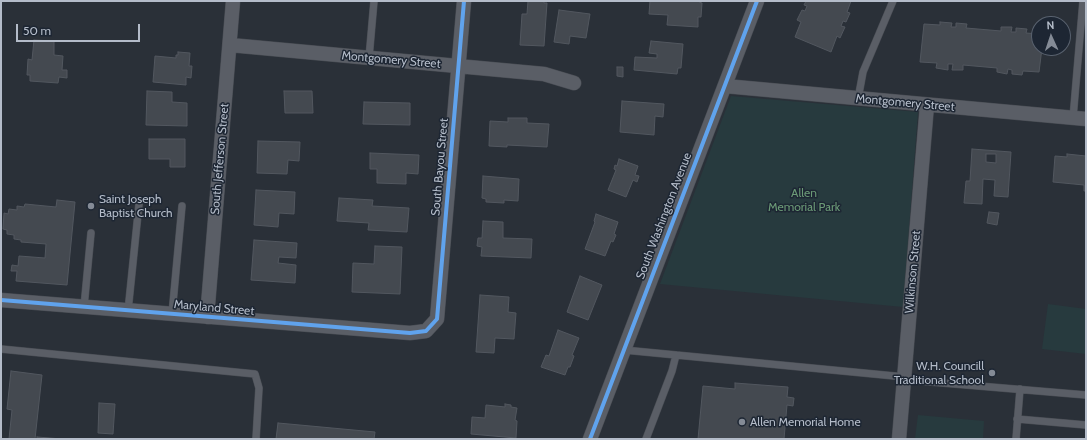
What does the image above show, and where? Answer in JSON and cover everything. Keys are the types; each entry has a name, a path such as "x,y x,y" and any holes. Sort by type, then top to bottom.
{"street":[{"name":"South Jefferson Street","path":"206,317 233,1"},
{"name":"South Bayou Street","path":"426,331 437,319 464,1"},
{"name":"South Washington Avenue","path":"590,439 757,1"},
{"name":"Montgomery Street","path":"230,45 544,74 574,83"},
{"name":"Montgomery Street","path":"724,86 1079,118"},
{"name":"Wilkinson Street","path":"899,439 927,105"},
{"name":"Maryland Street","path":"1,300 410,333 426,331"}],"lane":[{"path":"369,58 374,1"},
{"path":"858,99 862,72 893,1"},
{"path":"1079,118 1083,1"},
{"path":"128,311 139,204"},
{"path":"172,314 182,206"},
{"path":"84,307 91,233"},
{"path":"1,350 254,374 259,388 256,439"},
{"path":"624,350 905,377 919,381 1086,395"},
{"path":"646,439 672,371 676,355"},
{"path":"1016,439 1020,389"},
{"path":"1017,419 1086,425"}],"green space":[{"name":"Allen Memorial Park","path":"731,96 918,112 903,307 660,284"},
{"path":"1048,304 1086,309 1086,354 1042,349"},
{"path":"918,415 984,421 983,439 915,439"}],"building":[{"path":"528,1 544,1 544,3 547,3 544,46 520,45 522,14 527,14"},
{"path":"650,1 699,1 702,3 701,17 698,17 698,27 667,25 668,15 649,14"},
{"path":"806,1 851,1 847,12 850,13 846,22 843,21 841,26 845,27 840,38 837,36 831,52 795,37 801,22 797,20 802,10 805,11 807,6 804,5"},
{"path":"559,10 590,14 586,38 570,36 569,44 554,42"},
{"path":"940,22 952,23 951,27 956,27 956,23 967,24 966,28 1001,31 1001,27 1012,27 1011,32 1016,32 1016,28 1027,29 1026,33 1031,33 1031,56 1041,56 1039,72 1023,71 1022,75 1012,74 1012,70 1008,69 1007,74 997,72 997,68 963,65 963,70 952,70 953,64 948,64 948,70 936,68 937,63 920,62 924,24 940,25"},
{"path":"34,40 54,41 54,55 63,56 62,70 67,70 67,78 59,77 58,83 30,81 30,75 27,75 28,59 32,60"},
{"path":"651,41 683,44 681,68 678,68 677,74 634,70 635,57 657,58 657,54 649,53"},
{"path":"178,52 190,53 189,66 192,66 191,78 186,77 186,85 153,82 155,56 176,58"},
{"path":"617,67 623,67 623,77 617,76"},
{"path":"147,91 172,92 172,102 187,103 187,126 146,125"},
{"path":"284,91 312,91 313,113 285,113"},
{"path":"622,101 664,104 663,117 655,116 654,135 620,132"},
{"path":"364,102 410,103 410,125 363,124"},
{"path":"508,118 527,118 527,123 549,124 547,147 507,145 507,147 489,146 490,121 508,122"},
{"path":"149,139 185,139 185,167 170,167 170,159 149,159"},
{"path":"258,141 300,142 299,161 288,160 287,174 257,173"},
{"path":"972,149 1011,152 1008,197 994,196 995,180 983,179 982,204 964,203 966,181 970,181","holes":["986,154 996,154 996,163 986,162"]},
{"path":"370,153 419,155 418,174 406,173 406,184 377,183 377,169 370,169"},
{"path":"1067,154 1086,156 1086,191 1084,191 1084,185 1053,182 1055,156 1067,157"},
{"path":"619,159 638,166 635,175 639,176 637,182 633,180 626,197 608,190 616,170 614,169 615,165 617,166"},
{"path":"483,176 519,179 518,201 504,200 504,203 486,202 486,199 482,198"},
{"path":"256,190 295,192 294,214 279,213 278,227 254,225"},
{"path":"339,198 373,200 372,206 409,208 407,232 368,230 369,223 337,221"},
{"path":"57,200 75,202 67,285 16,281 17,271 11,271 12,265 18,266 19,256 45,258 46,244 21,242 21,240 14,239 14,235 7,234 7,230 3,229 4,213 8,214 9,209 17,210 17,206 24,207 25,204 56,207"},
{"path":"989,212 999,213 997,225 987,223"},
{"path":"596,214 618,222 614,234 616,235 613,242 611,241 605,256 585,249 595,222"},
{"path":"483,221 503,222 503,238 532,239 531,258 481,256 482,247 477,246 478,238 482,238"},
{"path":"254,240 297,243 296,258 279,257 278,263 296,265 295,283 251,280"},
{"path":"375,246 402,247 400,294 352,292 353,263 374,264"},
{"path":"580,276 602,285 588,320 567,312"},
{"path":"480,295 509,297 508,312 516,313 514,339 495,338 494,353 476,352"},
{"path":"558,330 579,338 572,355 574,356 570,367 568,367 565,375 541,367 546,355 549,356"},
{"path":"11,371 42,375 35,439 9,439 12,410 7,409"},
{"name":"Allen Memorial Home","path":"735,383 788,387 787,397 794,398 793,406 787,405 784,439 698,439 703,386 735,389"},
{"path":"99,403 115,404 113,434 98,433"},
{"path":"505,404 517,408 515,420 517,421 516,438 471,434 472,417 485,418 486,405 505,407"},
{"path":"278,423 375,432 374,439 276,439"},
{"path":"37,437 62,439 37,439"}],"cycle path":[{"path":"1,300 410,333 426,331 437,319 464,1"},
{"path":"590,439 757,1"}],"place":[{"name":"Saint Joseph Baptist Church","path":"91,206"},
{"name":"W.H. Councill Traditional School","path":"992,373"},
{"name":"Allen Memorial Home","path":"742,422"}]}
